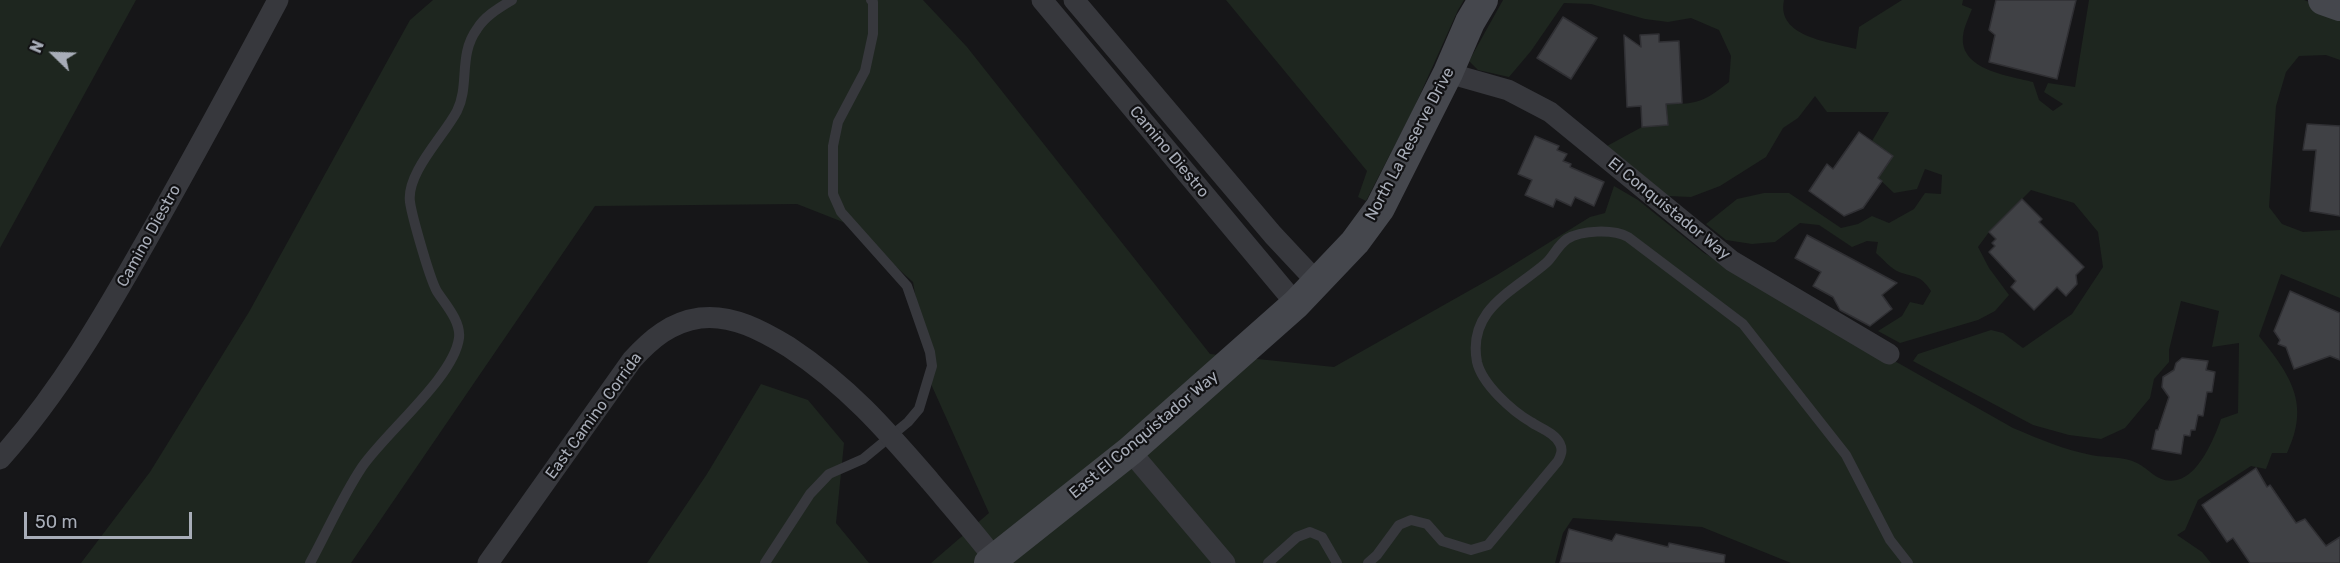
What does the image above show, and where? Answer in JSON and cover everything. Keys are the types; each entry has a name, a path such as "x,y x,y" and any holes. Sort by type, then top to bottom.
{"street":[{"name":"Camino Diestro","path":"0,459 51,395 90,338 198,149 278,0"},
{"name":"Camino Diestro","path":"1042,0 1296,304"},
{"name":"Camino Diestro","path":"1074,0 1273,235 1317,282"},
{"name":"North La Reserve Drive","path":"1296,304 1355,242 1380,208 1448,73 1470,22 1483,0"},
{"path":"2323,0 2340,6"},
{"name":"El Conquistador Way","path":"1448,73 1508,90 1550,112 1732,261 1889,354"},
{"name":"East El Conquistador Way","path":"992,561 1130,451 1296,304"},
{"name":"East Camino Corrida","path":"488,563 632,360 655,336 683,322 700,318 729,319 762,331 828,374 891,436 992,561"},
{"path":"1130,451 1225,563"}],"lane":[{"path":"310,563 361,468 383,440 437,381 451,360 459,336 451,312 436,290 410,201 412,185 423,163 457,110 462,95 467,47 477,28 495,11 512,0"},
{"path":"765,563 810,494 829,474 863,459 919,409 932,366 930,352 906,286 841,212 833,194 833,146 838,122 865,71 873,34 873,2 871,0"},
{"path":"1368,563 1377,555 1399,525 1411,520 1427,524 1442,541 1471,550 1488,545 1558,461 1562,453 1560,443 1551,433 1529,421 1494,392 1477,363 1477,336 1489,308 1511,288 1546,263 1567,239 1605,231 1619,232 1628,237 1743,324 1846,455 1890,540 1908,563"},
{"path":"1268,563 1297,537 1310,532 1322,537 1337,563"}],"shaded area":[{"path":"0,0 136,0 0,248"},
{"path":"433,0 923,0 967,47 1210,354 1334,367 1497,275 1590,217 1605,213 1614,186 1638,200 1704,253 2013,428 2072,450 2132,461 2155,476 2170,481 2185,477 2199,464 2210,446 2221,419 2238,413 2239,343 2212,347 2219,311 2181,301 2169,350 2169,362 2154,379 2150,398 2125,428 2101,439 2069,435 2033,425 1913,361 1918,354 1991,330 2003,333 2023,348 2072,314 2103,267 2098,232 2074,203 2031,190 1989,232 1978,247 1989,268 2009,295 1995,311 1978,320 1900,343 1878,331 1902,316 1910,302 1923,305 1931,291 1920,279 1899,272 1887,264 1876,253 1878,242 1867,241 1852,247 1819,225 1800,223 1775,242 1752,244 1726,240 1706,224 1737,199 1764,193 1789,193 1841,228 1858,224 1872,216 1889,223 1914,209 1925,193 1941,194 1942,175 1925,169 1917,189 1894,193 1878,178 1893,156 1872,141 1889,112 1827,112 1815,96 1798,118 1783,128 1766,157 1720,186 1691,197 1668,196 1607,146 1642,127 1667,125 1666,104 1700,100 1729,82 1731,56 1719,30 1691,18 1668,22 1645,19 1591,4 1564,3 1531,51 1509,77 1478,70 1469,61 1503,0 1784,0 1784,12 1788,22 1796,30 1807,36 1856,49 1859,27 1902,0 1963,0 1962,5 1972,9 1963,36 1964,47 1969,57 1988,70 2033,82 2039,100 2053,111 2063,104 2044,92 2048,83 2075,87 2089,0 2304,0 2340,13 2340,60 2326,55 2299,56 2286,72 2276,106 2269,207 2282,224 2303,232 2340,230 2340,298 2281,274 2259,336 2280,364 2294,390 2297,419 2294,435 2287,453 2272,453 2266,469 2251,466 2198,500 2185,530 2177,535 2202,552 2211,563 1791,563 1702,527 1573,518 1563,533 1555,563 931,563 989,513 931,384 913,282 848,224 797,204 595,206 351,563 81,563 150,472 249,312 410,20"},
{"path":"1226,0 1464,0 1414,108 1366,201 1358,197 1367,171"},
{"path":"761,384 808,400 844,443 836,523 869,563 647,563 707,474"}],"building":[{"path":"1996,0 2076,0 2057,79 1989,62 1995,35 1989,30"},
{"path":"1563,17 1597,38 1571,79 1537,58"},
{"path":"1659,34 1659,42 1679,41 1682,103 1666,104 1668,125 1642,127 1641,106 1627,107 1624,35 1641,47 1640,35"},
{"path":"2307,124 2340,126 2340,216 2310,211 2316,150 2303,150"},
{"path":"1859,132 1893,156 1878,178 1882,181 1863,208 1844,216 1809,191 1827,164 1833,169"},
{"path":"1535,136 1559,146 1557,150 1567,154 1563,161 1571,164 1570,167 1604,182 1594,206 1575,197 1571,206 1556,199 1553,207 1525,195 1532,180 1518,174"},
{"path":"2022,199 2042,219 2039,222 2084,267 2076,275 2077,284 2066,296 2057,287 2034,310 2011,287 2016,281 1989,252 1995,246 1992,243 1996,239 1989,232"},
{"path":"1807,235 1897,283 1882,295 1892,309 1870,326 1840,310 1833,297 1813,286 1821,272 1795,258"},
{"path":"2290,291 2340,313 2340,360 2330,356 2294,369 2286,347 2278,344 2280,340 2274,331"},
{"path":"2182,358 2208,361 2206,370 2215,372 2212,392 2207,392 2203,416 2198,415 2195,430 2191,430 2190,436 2184,435 2181,454 2152,449 2156,430 2158,430 2169,397 2162,387 2163,377 2174,370 2176,363"},
{"path":"2256,468 2267,487 2270,485 2296,523 2305,519 2326,546 2340,537 2340,563 2250,563 2233,538 2227,542 2202,505"},
{"path":"1569,529 1612,541 1616,534 1668,547 1669,543 1725,555 1724,563 1560,563"}]}
